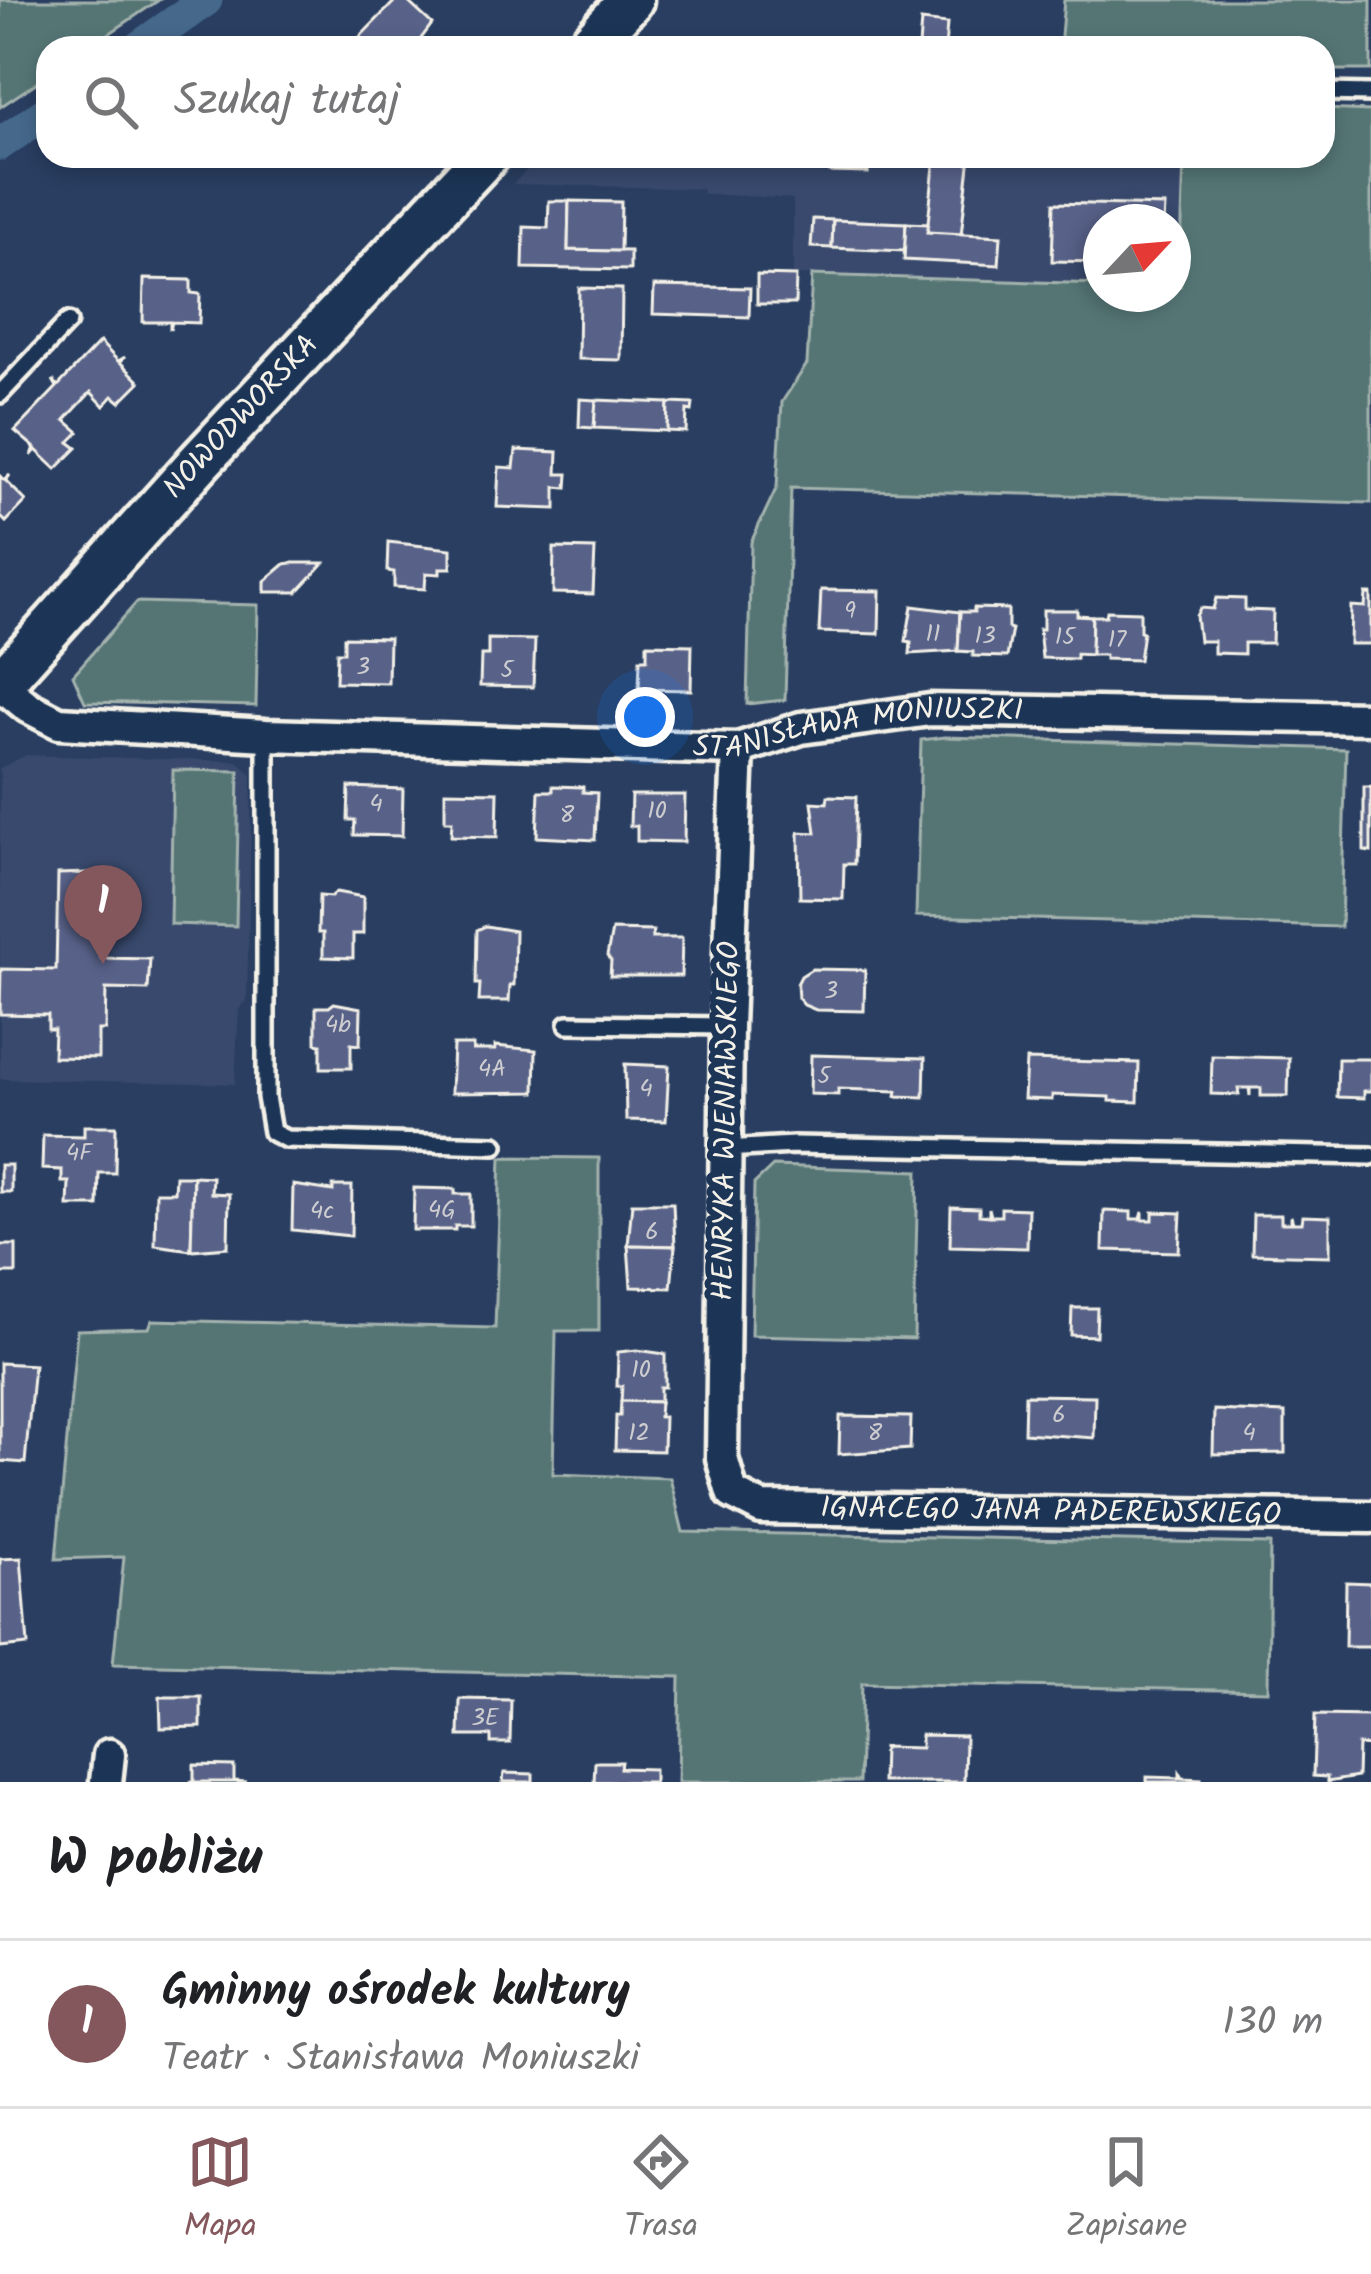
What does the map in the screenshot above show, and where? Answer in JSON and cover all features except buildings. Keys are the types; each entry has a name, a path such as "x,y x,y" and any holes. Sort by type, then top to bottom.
{"main road":[{"path":"598,36 631,0"},
{"name":"NOWODWORSKA","path":"0,684 201,460 475,168"}],"street":[{"name":"STANISŁAWA MONIUSZKI","path":"0,684 28,707 59,723 266,736 738,748 801,728 930,710 1371,718"},
{"name":"HENRYKA WIENIAWSKIEGO","path":"732,1493 722,1458 724,1149 738,748"},
{"name":"IGNACEGO JANA PADEREWSKIEGO","path":"732,1493 761,1508 1371,1517"}],"lane":[{"path":"1335,92 1371,92"},
{"path":"0,394 68,322"},
{"path":"266,736 266,1097 272,1132 286,1139 495,1145"},
{"path":"568,1024 727,1026"},
{"path":"724,1149 794,1144 1371,1156"}],"shaded area":[{"path":"528,168 1184,168 1182,204 1083,204 1083,283 793,275 793,199 703,194 702,189 513,184"},
{"path":"26,755 238,761 252,775 247,1001 239,1009 235,1084 0,1079 0,768"}],"green space":[{"path":"0,0 159,0 106,36 36,36 36,83 0,107"},
{"path":"1064,0 1371,0 1371,70 1335,70 1335,36 1061,36"},
{"path":"1335,110 1371,111 1371,503 791,488 785,700 747,704 751,542 777,487 782,402 807,364 812,275 1083,283 1083,312 1191,312 1191,204 1183,204 1184,168 1335,168"},
{"path":"137,602 258,605 256,706 85,702 73,675"},
{"path":"921,740 1346,749 1341,927 916,916"},
{"path":"173,770 239,771 236,926 170,924"},
{"path":"501,1157 599,1158 599,1331 556,1331 553,1474 670,1478 683,1532 1270,1544 1268,1691 862,1683 859,1782 678,1782 680,1677 113,1664 124,1557 56,1559 77,1330 149,1328 152,1320 495,1328"},
{"path":"773,1166 918,1171 914,1339 751,1335 754,1184"}],"waterway":[{"path":"155,36 206,0"},
{"path":"0,144 36,119"}],"place":[{"name":"Gminny ośrodek kultury","path":"103,964"}]}
